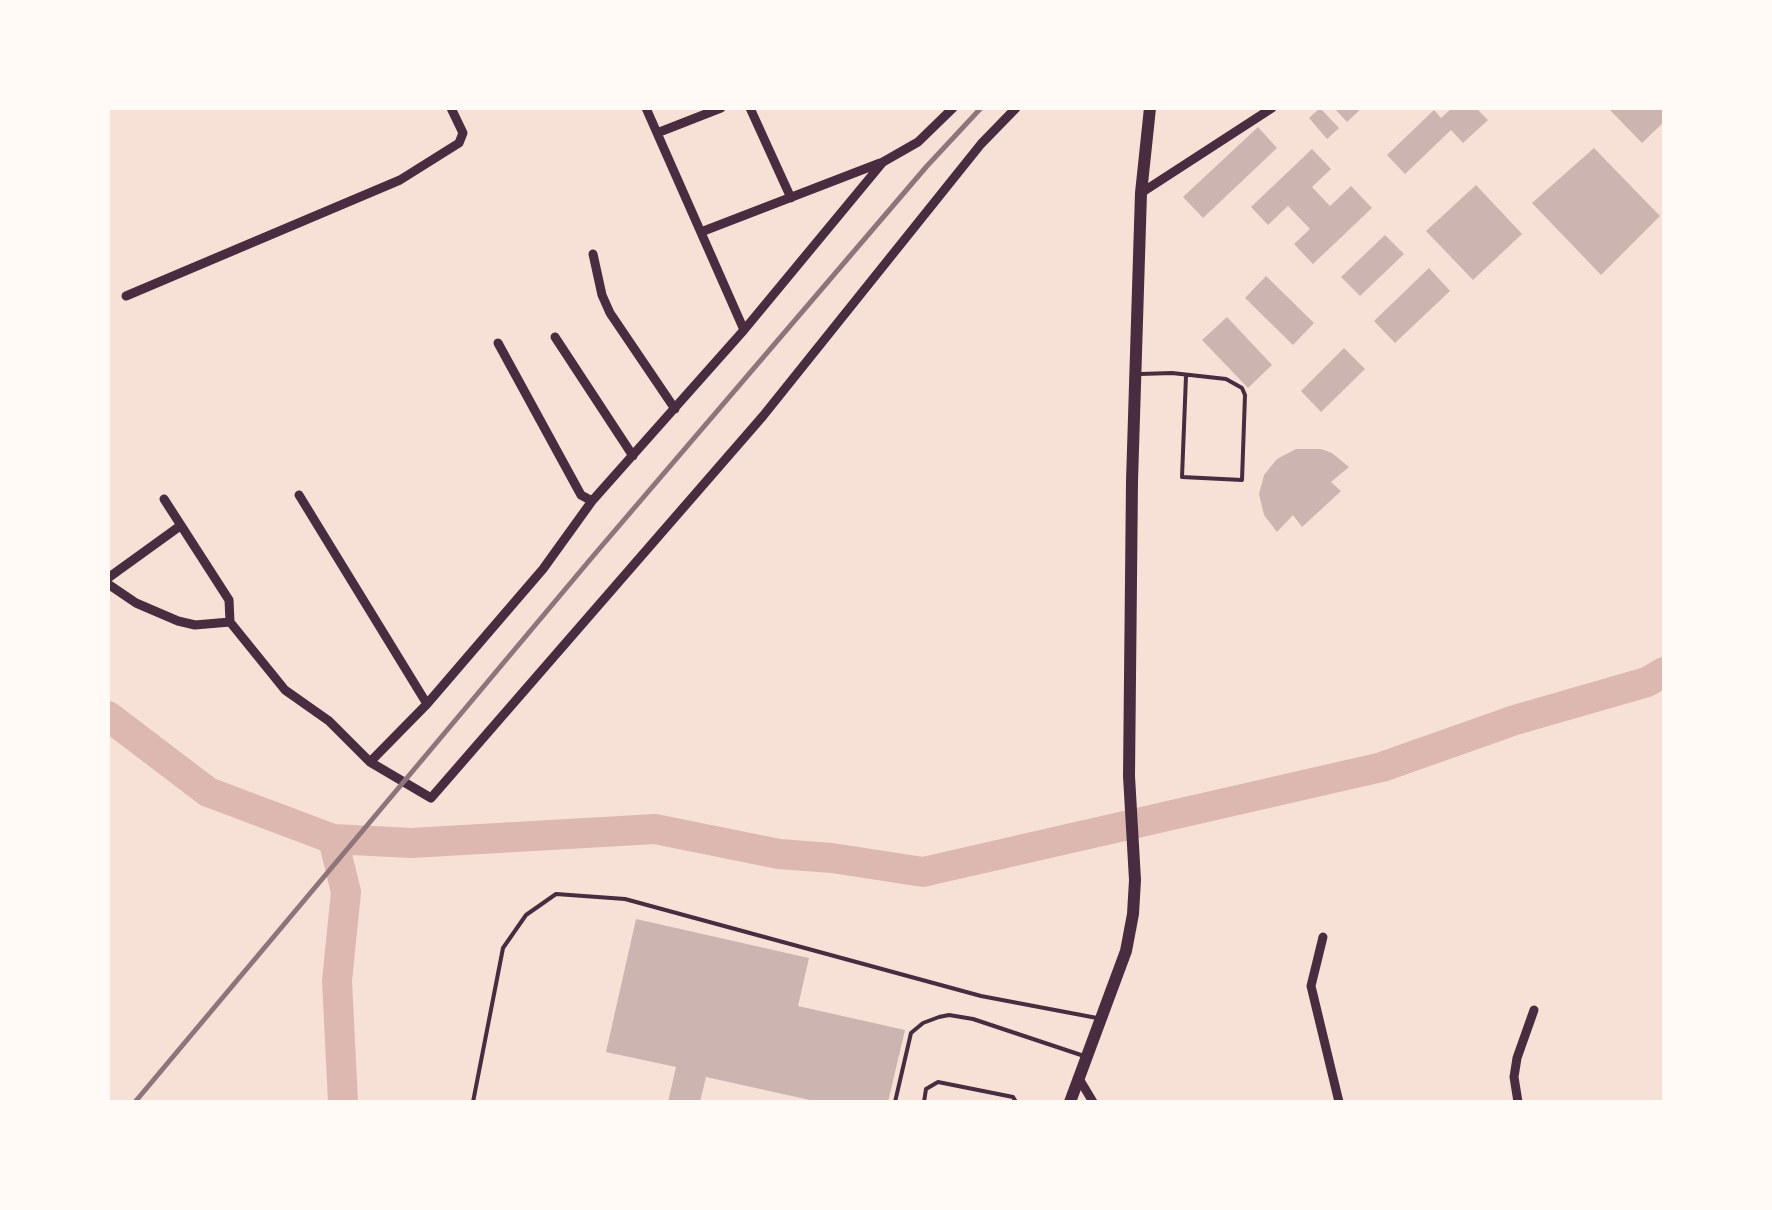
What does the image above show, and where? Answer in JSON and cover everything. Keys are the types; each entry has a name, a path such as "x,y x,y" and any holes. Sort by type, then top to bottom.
{"main road":[{"path":"1070,1102 1126,951 1135,880 1128,776 1136,374 1142,192 1150,108"}],"street":[{"path":"126,296 400,180 459,144 463,133 451,108"},
{"path":"646,108 744,330"},
{"path":"658,133 721,108"},
{"path":"750,108 790,198"},
{"path":"701,232 883,162 918,142 953,108"},
{"path":"164,499 229,600 230,622 285,690 329,720 370,762 431,798 763,416 969,159 1016,108"},
{"path":"1142,192 1272,108"},
{"path":"370,762 427,704 544,569 592,502 744,330 883,162"},
{"path":"593,254 610,314 675,408"},
{"path":"556,337 633,456"},
{"path":"498,343 582,495 592,502"},
{"path":"299,495 427,704"},
{"path":"180,526 108,581 136,603 178,621 195,625 230,622"},
{"path":"1324,937 1311,986 1339,1102"},
{"path":"1518,1102 1514,1077 1517,1058 1534,1010"},
{"path":"1078,1077 1093,1102"}],"lane":[{"path":"1136,374 1186,376 1226,379 1242,388 1242,480 1182,477 1186,376"},
{"path":"473,1102 503,948 526,915 556,894 625,899 981,996 1100,1018"},
{"path":"894,1102 911,1034 938,1017 973,1019 1086,1056"},
{"path":"924,1102 926,1089 938,1082 1013,1098 1016,1102"}],"building":[{"path":"1320,108 1339,128 1327,139 1309,118"},
{"path":"1334,108 1362,108 1347,122"},
{"path":"1452,108 1476,108 1488,120 1463,143 1451,130 1405,174 1387,155 1434,110 1441,118"},
{"path":"1608,108 1664,108 1664,122 1642,143"},
{"path":"1258,127 1277,148 1203,218 1183,197"},
{"path":"1594,148 1660,216 1601,275 1532,203"},
{"path":"1312,149 1331,169 1312,187 1330,206 1351,186 1372,208 1313,264 1294,244 1310,229 1288,206 1268,225 1251,207"},
{"path":"1476,185 1522,234 1473,280 1426,231"},
{"path":"1385,235 1404,254 1360,296 1341,277"},
{"path":"1429,268 1450,291 1395,343 1374,321"},
{"path":"1266,276 1314,323 1293,345 1245,298"},
{"path":"1227,317 1272,365 1248,388 1202,340"},
{"path":"1344,348 1365,369 1321,412 1301,391"},
{"path":"1296,449 1321,449 1349,467 1331,482 1341,491 1302,527 1293,515 1277,532 1264,515 1259,494 1264,475 1277,459"},
{"path":"636,919 809,958 798,1006 905,1030 888,1102 819,1102 706,1077 700,1102 668,1102 676,1067 606,1052"}],"waterway":[{"path":"108,716 208,792 333,839 411,843 655,829 779,854 923,872 1382,767 1515,720 1647,682 1664,672"},
{"path":"333,839 346,892 337,981 343,1102"}],"railway":[{"path":"135,1102 594,555 981,108"}]}
